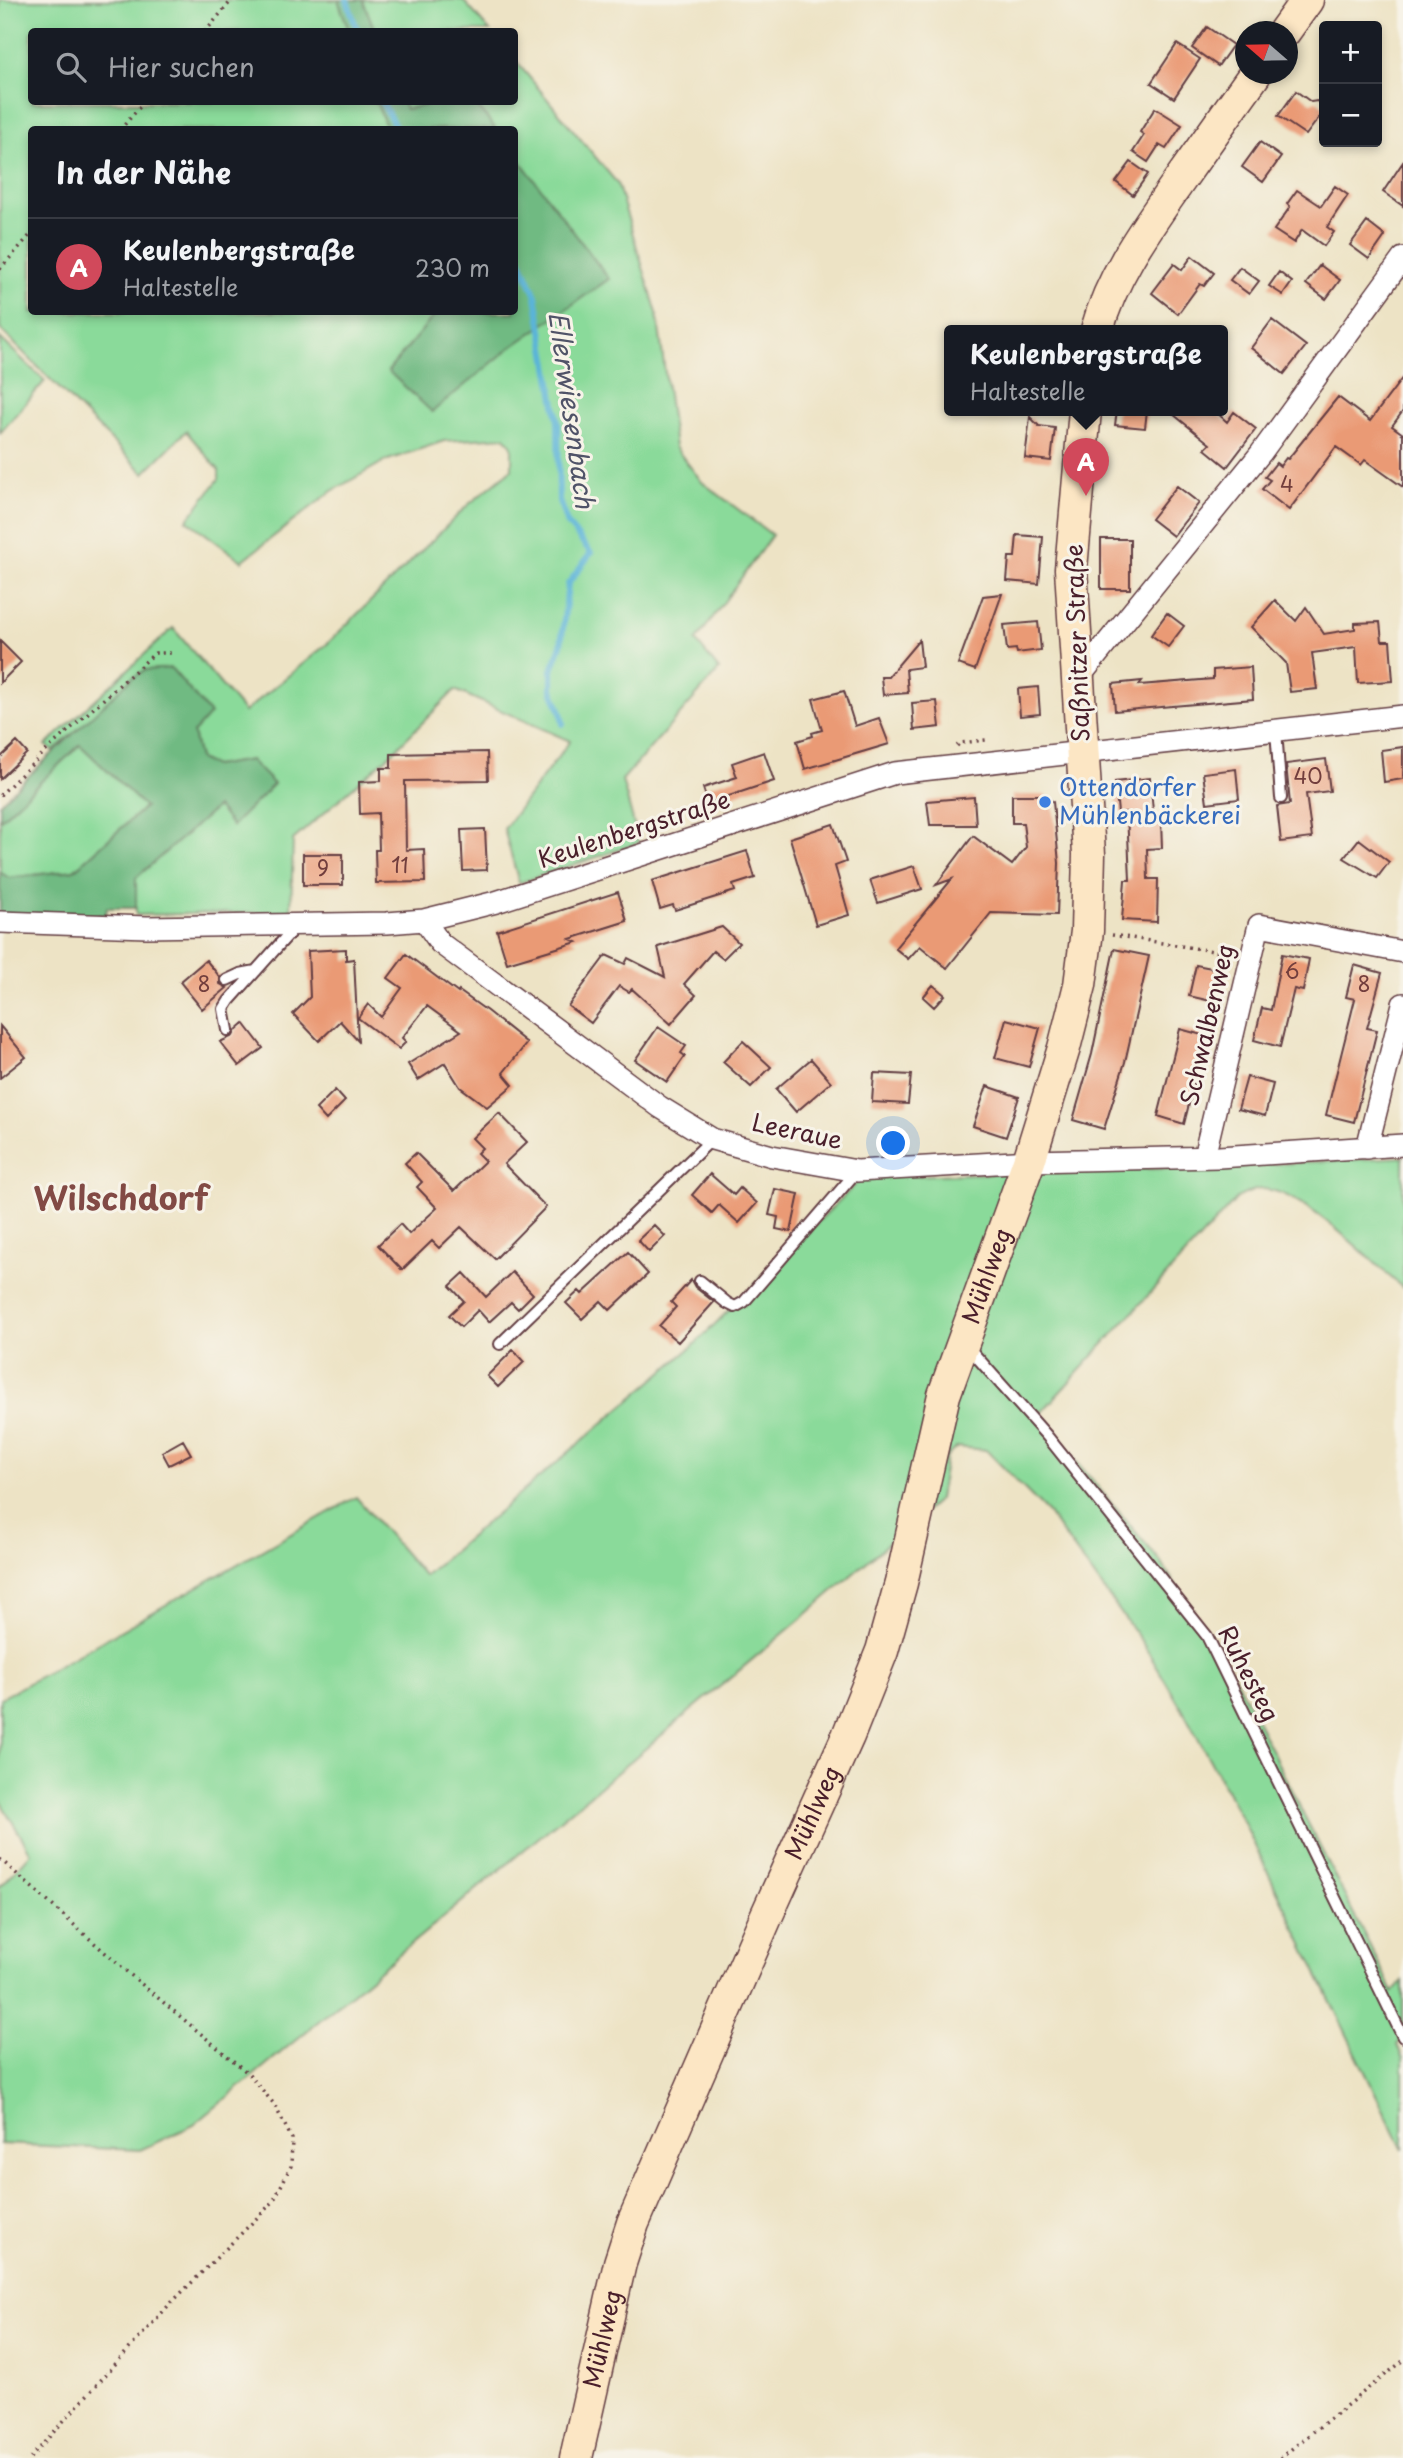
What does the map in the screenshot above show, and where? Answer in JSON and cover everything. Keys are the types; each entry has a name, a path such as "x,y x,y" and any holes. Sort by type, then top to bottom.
{"street":[{"path":"1292,21 1307,0"},
{"path":"1099,325 1111,287 1149,224 1248,84"},
{"path":"1077,680 1261,453 1403,258"},
{"name":"Saßnitzer Straße","path":"1029,1161 1064,1048 1080,985 1087,931 1089,854 1072,569 1084,416"},
{"name":"Keulenbergstraße","path":"0,922 148,927 424,920 496,902 895,773 1403,716"},
{"name":"Leeraue","path":"424,920 440,943 660,1107 712,1139 772,1156 857,1171 1029,1161 1204,1157 1403,1145"},
{"name":"Schwalbenweg","path":"1204,1157 1259,925 1403,952"},
{"path":"1367,1148 1403,1003"},
{"name":"Mühlweg","path":"576,2458 620,2263 633,2223 721,2018 848,1736 882,1651 901,1583 942,1407 962,1341 1029,1161"}],"lane":[{"path":"1276,730 1281,798"},
{"path":"228,1030 224,1009 297,925"},
{"path":"227,980 256,971"},
{"path":"500,1344 712,1139"},
{"path":"699,1281 735,1307 744,1303 857,1171"},
{"name":"Ruhesteg","path":"962,1341 1047,1436 1208,1636 1403,2037"}],"path":[{"path":"208,28 232,0"},
{"path":"123,126 141,105"},
{"path":"0,269 28,238"},
{"path":"0,795 155,653 171,653"},
{"path":"941,767 960,743 987,740"},
{"path":"1087,931 1252,957"},
{"path":"0,1859 127,1972 249,2074 274,2104 292,2138 291,2166 272,2203 169,2305 30,2458"},
{"path":"1280,2458 1403,2361"}],"green space":[{"path":"0,0 463,0 487,28 28,28 28,105 518,105 518,64 617,183 657,313 675,447 702,482 772,535 696,641 719,670 622,780 639,843 519,883 504,829 570,741 455,690 391,754 293,840 291,912 136,915 135,878 218,806 232,826 250,760 214,766 199,759 193,733 132,678 117,695 53,751 46,745 173,628 244,712 327,644 468,505 512,469 512,446 505,437 444,441 385,461 332,491 242,561 187,520 219,479 219,470 186,431 144,473 0,329"},
{"path":"338,0 363,0 374,28 348,28"},
{"path":"377,105 404,105 406,109 427,105 476,105 494,126 386,126"},
{"path":"518,158 609,279 510,348 432,412 388,371 435,315 518,315"},
{"path":"0,338 45,381 0,433"},
{"path":"171,668 210,714 193,733 199,759 214,766 250,760 274,784 232,826 217,807 136,878 136,908 107,908 106,915 0,916 0,872 9,878 74,870 145,807 80,745 0,820 0,803 132,678 145,670"},
{"path":"80,744 145,807 74,870 9,878 0,872 0,820"},
{"path":"1403,1157 1403,1288 1316,1213 1278,1192 1262,1189 1253,1191 1237,1198 1038,1416 1161,1562 1234,1676 1393,1992 1403,1982 1403,2038 1397,2045 1403,2059 1403,2150 1244,1823 1142,1642 1047,1512 986,1450 957,1447 946,1457 939,1499 802,1618 194,2125 140,2150 0,2144 0,1885 31,1853 0,1801 0,1699 356,1497 424,1576 693,1346 863,1177 1216,1167"}],"building":[{"path":"1207,27 1233,45 1218,66 1192,48"},
{"path":"1177,44 1200,59 1174,98 1151,83"},
{"path":"1296,91 1311,102 1319,103 1319,118 1306,135 1278,116"},
{"path":"1155,108 1182,125 1166,149 1159,145 1148,162 1133,152 1144,135 1140,132"},
{"path":"1260,142 1281,157 1263,182 1242,167"},
{"path":"1131,162 1148,174 1133,195 1116,182"},
{"path":"1403,162 1403,206 1383,192"},
{"path":"1335,186 1348,195 1327,227 1334,232 1324,246 1302,230 1294,243 1274,230 1290,207 1287,204 1297,190 1321,206"},
{"path":"1367,222 1385,236 1369,259 1350,245"},
{"path":"1192,256 1214,273 1204,286 1200,284 1178,314 1152,293 1174,264 1182,270"},
{"path":"1320,265 1340,280 1326,299 1306,284"},
{"path":"1240,267 1259,281 1249,294 1230,280"},
{"path":"1279,272 1292,282 1283,295 1269,286"},
{"path":"1272,320 1306,346 1284,374 1251,348"},
{"path":"1403,377 1403,411 1392,426 1403,434 1403,487 1365,460 1361,465 1336,447 1289,510 1262,489 1270,480 1265,477 1276,463 1280,466 1288,459 1338,397 1370,421"},
{"path":"1234,412 1256,429 1227,467 1205,449 1210,444 1175,416 1220,416 1227,422"},
{"path":"1116,416 1146,416 1145,428 1115,425"},
{"path":"1030,417 1039,426 1055,428 1051,461 1025,458"},
{"path":"1177,486 1199,503 1173,536 1151,519"},
{"path":"1017,535 1043,537 1039,584 1007,581 1009,557 1015,557"},
{"path":"1101,539 1130,539 1130,589 1101,589"},
{"path":"1002,594 975,670 958,664 983,596"},
{"path":"1275,600 1296,621 1306,607 1324,634 1355,629 1355,623 1380,622 1382,641 1390,641 1393,681 1358,683 1356,647 1312,653 1317,689 1290,692 1286,663 1251,627"},
{"path":"1167,613 1184,626 1168,647 1151,635"},
{"path":"1038,622 1041,650 1017,653 1016,649 1007,650 1004,625"},
{"path":"919,640 922,667 906,669 908,693 883,695 881,677 888,677"},
{"path":"0,641 21,662 0,683"},
{"path":"1251,667 1253,699 1115,711 1113,684 1142,681 1139,685 1213,679 1213,670"},
{"path":"1038,687 1040,714 1020,716 1018,689"},
{"path":"844,691 855,726 879,718 889,744 805,769 797,741 822,730 813,699"},
{"path":"937,701 940,727 914,730 912,703"},
{"path":"17,742 27,753 0,779 0,758"},
{"path":"1403,747 1403,779 1384,782 1381,750"},
{"path":"487,752 488,780 405,781 406,850 424,849 425,882 376,883 378,813 360,814 359,782 381,781 381,768 391,768 391,754"},
{"path":"764,752 774,781 708,803 703,788 737,777 732,763"},
{"path":"1326,759 1330,791 1306,794 1312,838 1281,842 1277,806 1290,804 1286,764"},
{"path":"1236,769 1239,799 1207,803 1203,773"},
{"path":"1150,778 1154,822 1161,821 1162,848 1147,849 1148,879 1158,879 1157,922 1122,920 1125,880 1130,880 1127,812 1118,813 1115,782"},
{"path":"1012,795 1045,795 1053,802 1059,863 1057,915 991,913 947,968 920,946 908,959 895,948 952,879 936,885 973,836 1012,865 1026,847 1023,823 1012,823"},
{"path":"974,797 976,825 930,825 927,801"},
{"path":"833,824 846,862 835,866 849,915 816,925 790,838"},
{"path":"485,829 487,870 463,871 461,830"},
{"path":"1359,839 1389,862 1377,878 1344,858"},
{"path":"747,851 755,878 733,885 735,891 675,910 673,905 660,909 652,881"},
{"path":"303,854 343,854 343,885 303,885"},
{"path":"914,866 922,889 878,903 870,880"},
{"path":"618,892 627,921 570,939 577,942 507,963 497,931"},
{"path":"722,927 739,943 723,959 713,951 684,984 696,995 671,1024 632,989 629,992 619,986 591,1023 568,1006 606,955 625,964 628,958 665,977 658,947"},
{"path":"346,949 346,960 354,959 358,1041 340,1021 319,1041 293,1014 310,997 308,951"},
{"path":"1114,949 1149,956 1125,1062 1104,1129 1073,1120 1092,1054"},
{"path":"406,954 527,1043 503,1073 513,1085 487,1107 460,1087 445,1063 418,1080 408,1064 461,1031 427,1006 402,1038 406,1042 399,1049 358,1018 368,1004 381,1017 402,988 388,978"},
{"path":"1282,954 1309,959 1303,991 1294,989 1280,1047 1254,1040 1262,1008 1271,1010"},
{"path":"206,960 220,977 220,984 227,988 202,1009 180,982"},
{"path":"1196,965 1222,970 1215,1002 1189,996"},
{"path":"1354,965 1382,973 1367,1028 1377,1030 1354,1122 1326,1115 1355,999 1346,997"},
{"path":"933,985 945,995 934,1007 923,997"},
{"path":"1006,1019 1040,1028 1029,1067 995,1058"},
{"path":"244,1023 263,1048 239,1066 220,1042 233,1036"},
{"path":"0,1026 26,1057 0,1078"},
{"path":"658,1027 686,1046 681,1053 685,1056 667,1082 635,1060"},
{"path":"1180,1029 1206,1036 1184,1124 1158,1116"},
{"path":"743,1041 771,1067 751,1087 723,1062"},
{"path":"811,1059 831,1082 796,1112 776,1089"},
{"path":"874,1073 911,1075 908,1104 872,1102"},
{"path":"1247,1077 1273,1084 1265,1116 1238,1109"},
{"path":"987,1086 1019,1097 1006,1137 973,1126"},
{"path":"335,1090 345,1101 326,1120 316,1109"},
{"path":"499,1113 527,1142 504,1164 546,1207 495,1259 461,1227 439,1248 432,1241 402,1270 378,1245 400,1224 409,1234 437,1208 417,1187 422,1182 405,1163 416,1153 454,1191 485,1161 477,1153 482,1148 472,1138"},
{"path":"710,1174 734,1195 740,1188 757,1203 739,1223 719,1205 712,1213 692,1195"},
{"path":"775,1189 799,1194 791,1232 776,1229 778,1217 769,1215"},
{"path":"654,1225 665,1236 649,1252 638,1240"},
{"path":"628,1252 648,1274 610,1310 601,1301 582,1319 566,1303 579,1291 582,1294"},
{"path":"512,1272 533,1294 518,1309 511,1302 489,1322 478,1310 461,1327 449,1315 464,1301 450,1286 464,1273 486,1297"},
{"path":"691,1280 695,1287 714,1302 678,1342 659,1326 676,1307 671,1302"},
{"path":"513,1350 524,1362 498,1387 487,1376"},
{"path":"183,1440 191,1454 169,1465 162,1452"}],"waterway":[{"name":"Ellerwiesenbach","path":"347,0 357,28"},
{"name":"Ellerwiesenbach","path":"384,105 395,126"},
{"name":"Ellerwiesenbach","path":"518,257 536,296 558,422 559,501 567,523 591,553 568,584 561,645 552,670 552,690 563,724"}],"place":[{"name":"Keulenbergstraße","path":"1086,496"},
{"name":"Ottendorfer Mühlenbäckerei","path":"1045,802"}],"district":[{"name":"Wilschdorf","path":"121,1199"}]}
